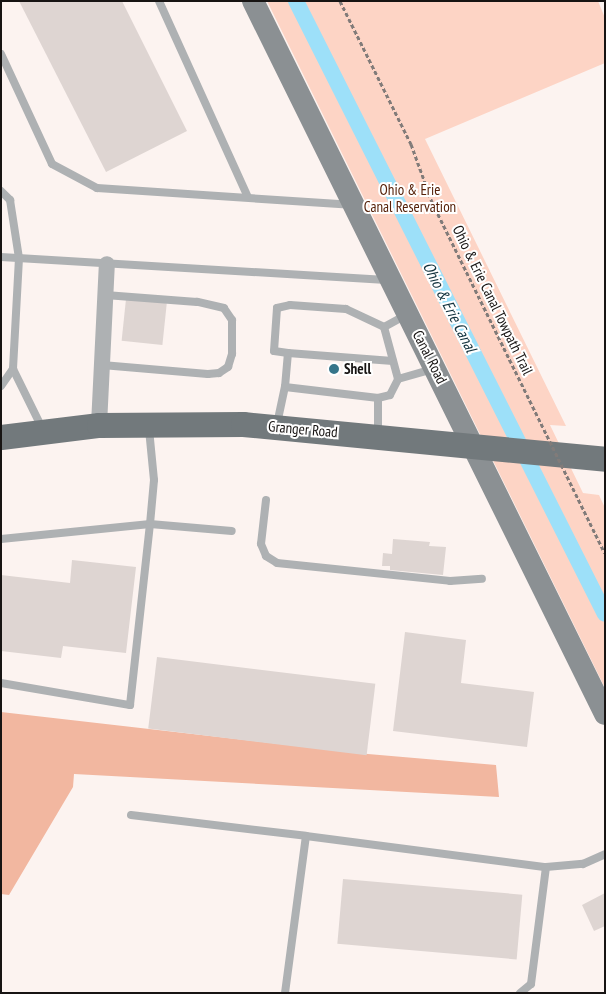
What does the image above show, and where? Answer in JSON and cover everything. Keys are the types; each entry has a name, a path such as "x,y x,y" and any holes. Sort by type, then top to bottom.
{"main road":[{"name":"Granger Road","path":"1,437 98,425 149,424 276,427 474,444 605,459"}],"street":[{"name":"Canal Road","path":"253,1 474,444 605,714"},
{"path":"98,425 107,264"}],"lane":[{"path":"159,1 248,197"},
{"path":"1,54 52,164 97,188 355,205"},
{"path":"1,192 10,200 20,258 13,369 44,432"},
{"path":"1,257 392,280"},
{"path":"102,365 219,373 228,367 232,354 232,320 224,308 197,302 105,295"},
{"path":"285,387 378,398 390,395 398,379 393,360 384,327 346,309 290,304 277,308 274,352 393,360"},
{"path":"384,327 409,314"},
{"path":"276,427 285,387 288,353"},
{"path":"398,379 436,368"},
{"path":"1,386 13,369"},
{"path":"378,398 378,436"},
{"path":"1,683 130,705 154,480 149,424"},
{"path":"266,500 262,550 277,563 450,581 482,579"},
{"path":"1,539 150,524 232,531"},
{"path":"131,815 546,867 583,864 605,854"},
{"path":"285,993 306,836"},
{"path":"520,993 531,984 546,867"}],"path":[{"name":"Ohio & Erie Canal Towpath Trail","path":"340,1 411,144 432,202 605,553"}],"green space":[{"name":"Ohio & Erie Canal Reservation","path":"267,1 598,1 605,18 605,63 425,139 566,426 550,425 583,493 599,495 605,508 605,688"}],"shaded area":[{"path":"1,712 368,754 496,765 499,797 74,774 73,787 9,895 1,894"}],"building":[{"path":"19,1 122,1 187,131 106,172"},
{"path":"126,299 167,303 162,345 122,341"},
{"path":"393,539 430,542 429,546 446,547 443,575 390,570 390,566 382,566 383,553 392,554"},
{"path":"72,560 136,567 126,653 63,646 61,658 1,651 1,575 70,583"},
{"path":"405,632 466,640 461,683 534,692 527,747 393,731"},
{"path":"157,657 375,684 367,755 148,728"},
{"path":"343,879 522,895 517,959 337,944"},
{"path":"605,893 605,926 594,931 582,905"}],"waterway":[{"name":"Ohio & Erie Canal","path":"296,1 605,614"}],"place":[{"name":"Shell","path":"334,369"}]}
